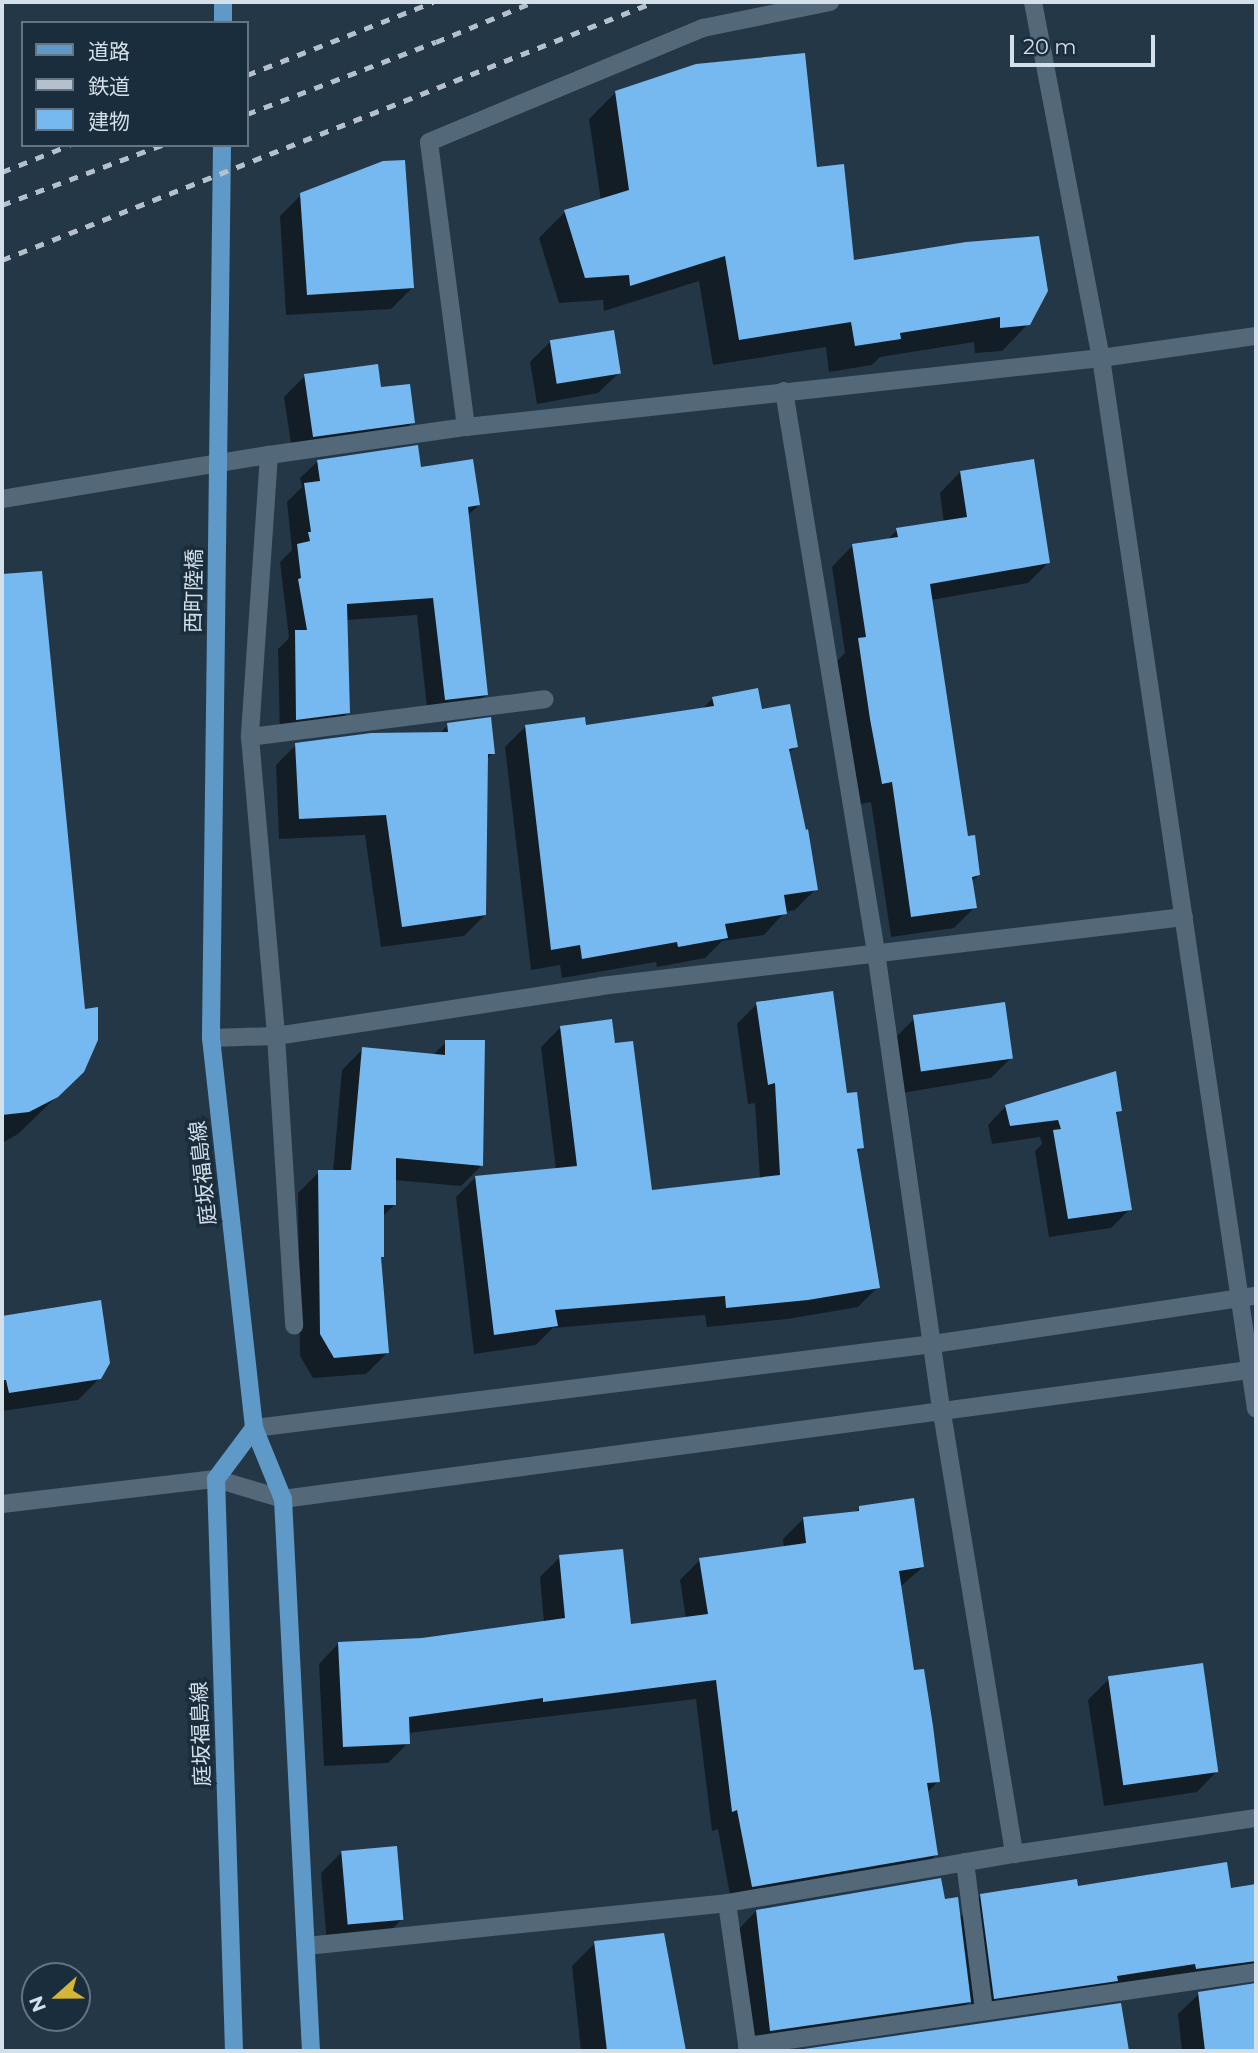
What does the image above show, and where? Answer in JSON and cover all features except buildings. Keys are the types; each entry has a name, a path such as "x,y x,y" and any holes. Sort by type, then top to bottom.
{"main road":[{"path":"223,2 223,21"},
{"name":"西町陸橋","path":"211,1038 222,147"},
{"name":"庭坂福島線","path":"211,1038 254,1428 283,1499 311,2051"},
{"path":"216,1479 254,1428"},
{"name":"庭坂福島線","path":"216,1479 234,2051"}],"street":[{"path":"466,427 429,142 703,28 830,2"},
{"path":"1033,2 1101,358 1184,917 1247,1297 1256,1409"},
{"path":"2,499 269,455 466,427 1101,358 1256,335"},
{"path":"784,391 876,952 942,1413 1014,1853"},
{"path":"269,455 250,737 276,1036 294,1325"},
{"path":"250,737 545,699"},
{"path":"211,1038 276,1036 601,985 1184,917"},
{"path":"254,1428 933,1344 1247,1297"},
{"path":"2,1504 216,1479 283,1499 942,1413 1253,1369"},
{"path":"306,1946 727,1903 1014,1853 1256,1818"},
{"path":"965,1862 984,2011"},
{"path":"727,1903 747,2048 1256,1972"}],"railway":[{"path":"248,75 433,2"},
{"path":"248,114 533,2"},
{"path":"2,260 654,2"},
{"path":"2,172 65,147"},
{"path":"2,205 157,147"}]}
